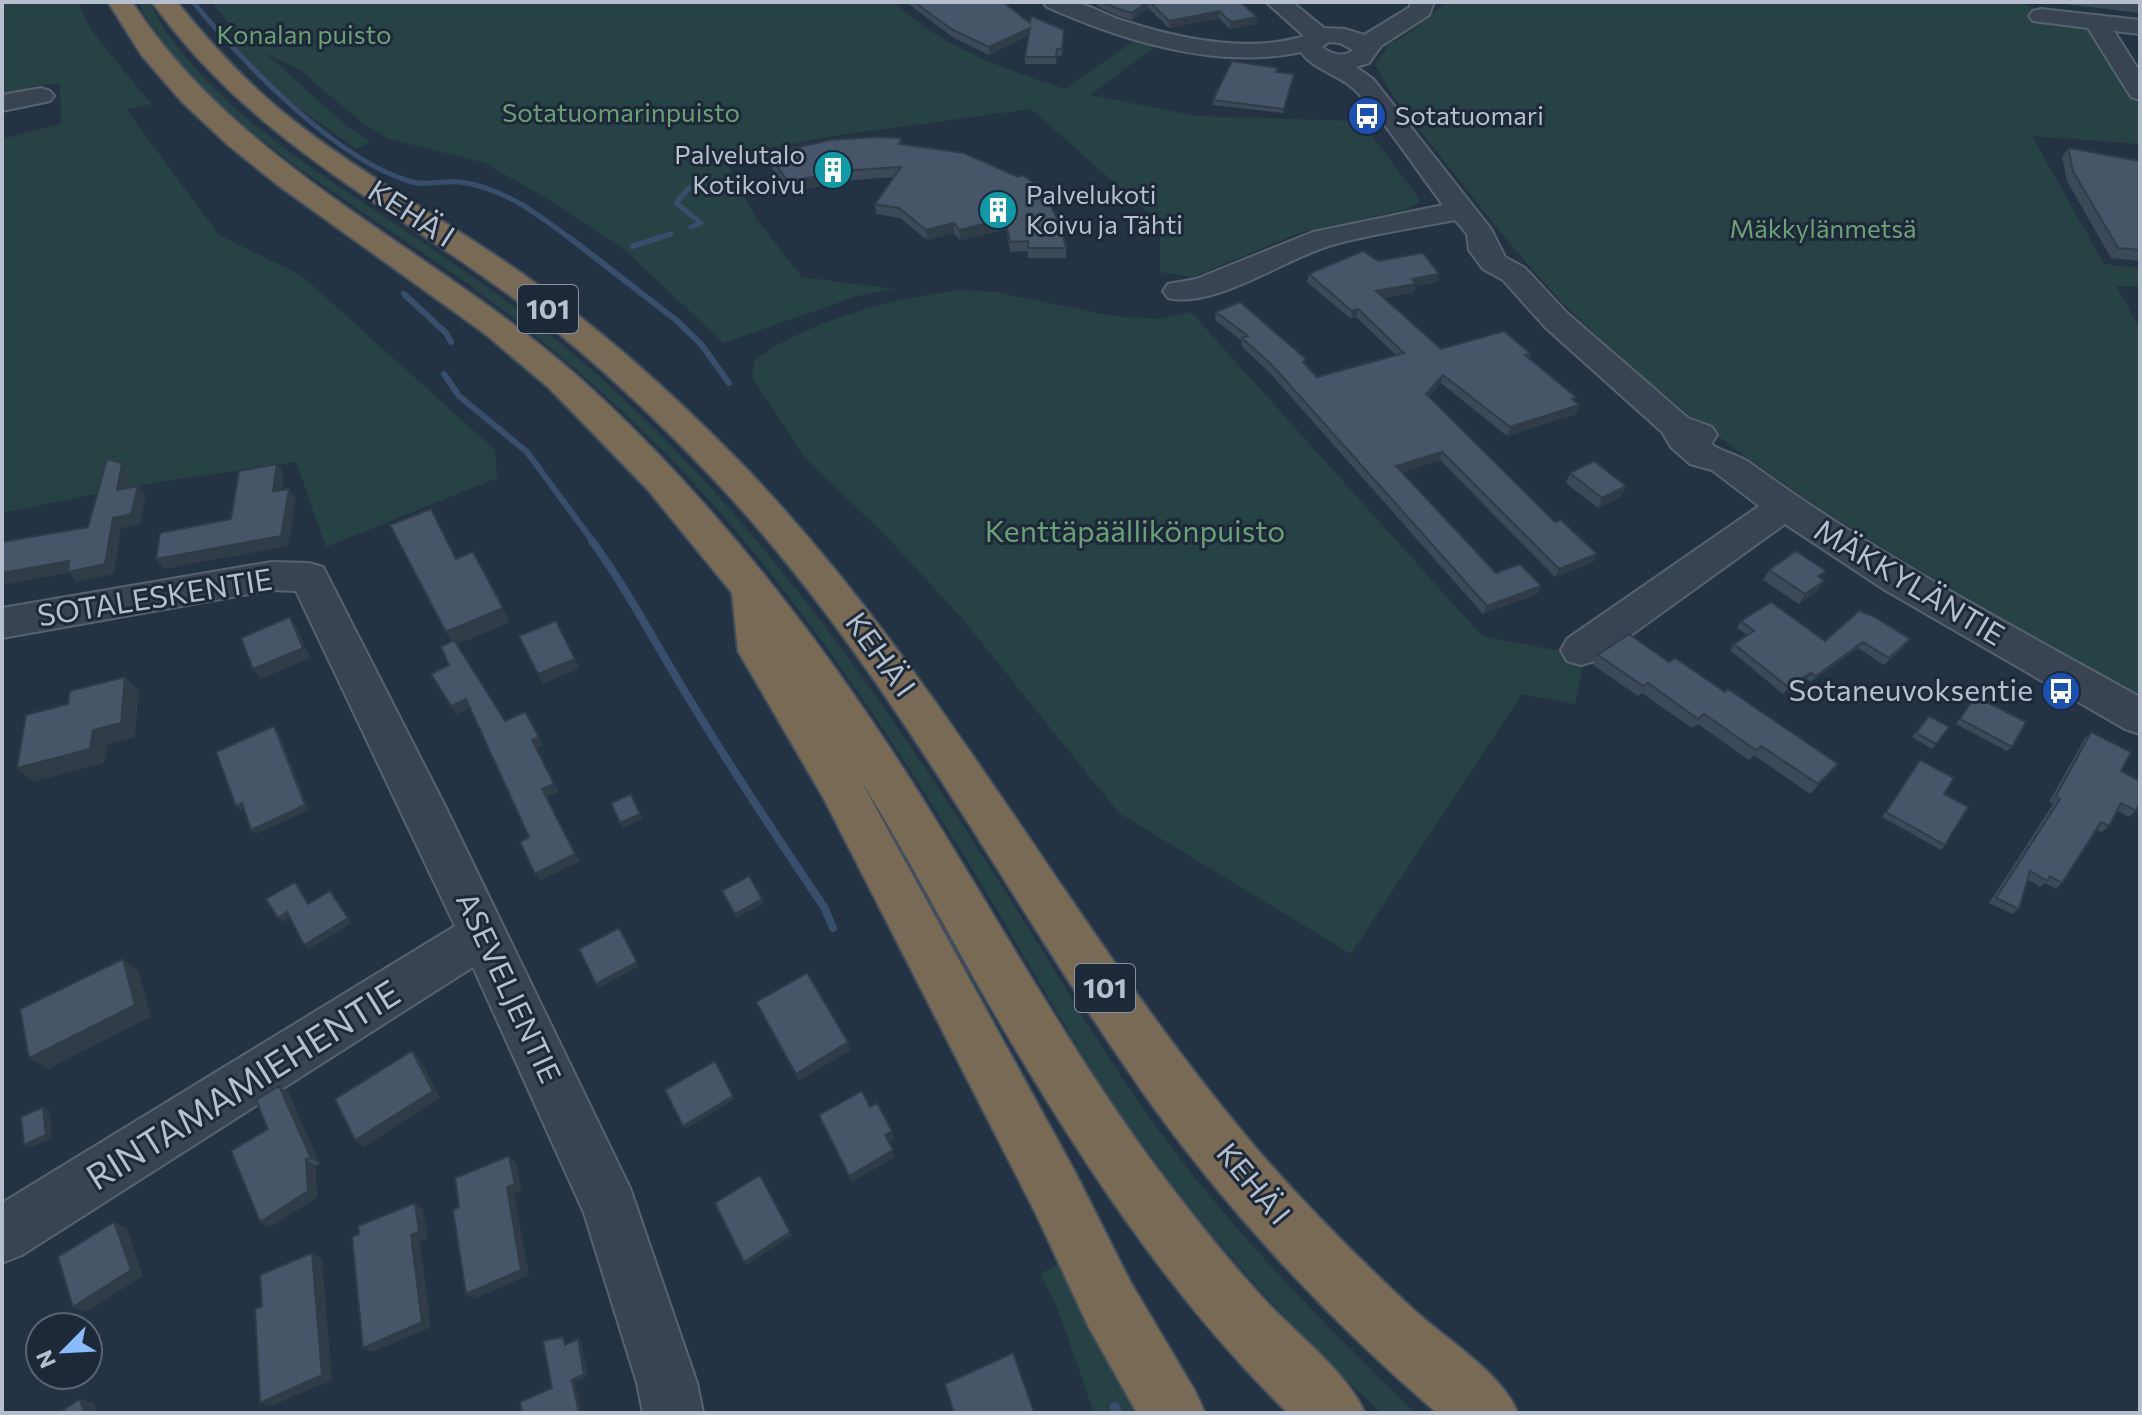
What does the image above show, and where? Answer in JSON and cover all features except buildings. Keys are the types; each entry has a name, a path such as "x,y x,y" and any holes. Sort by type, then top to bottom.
{"highway":[{"name":"KEHÄ I","path":"120,2 162,63 247,146 499,328 586,403 657,477 750,585 884,778 1090,1121 1191,1260 1299,1382 1333,1413"},
{"name":"KEHÄ I","path":"164,2 204,52 272,117 372,190 481,260 555,313 632,376 735,481 858,623 937,734 1018,859 1180,1096 1277,1216 1361,1305 1486,1413"},
{"path":"750,585 759,651 840,786 1055,1192 1084,1257 1146,1371 1173,1413"}],"street":[{"path":"1055,2 1083,16 1188,43 1279,51 1321,50 1359,56 1378,36 1421,10 1422,3"},
{"name":"MÄKKYLÄNTIE","path":"1278,2 1321,50 1359,56 1461,210 1481,235 1484,250 1494,263 1514,274 1556,320 1676,426 1683,439 1703,456 1725,462 1784,506 1912,588 2140,717"},
{"path":"2041,16 2140,27"},
{"path":"2096,22 2140,92"},
{"path":"2,103 41,96"},
{"path":"1179,291 1203,287 1323,238 1461,210"},
{"path":"1581,650 1784,506"},
{"name":"SOTALESKENTIE","path":"2,623 271,576 309,577"},
{"name":"ASEVELJENTIE","path":"309,577 424,808 610,1208 667,1383 673,1413"},
{"name":"RINTAMAMIEHENTIE","path":"2,1235 484,934"}],"green space":[{"path":"2,2 78,2 91,30 151,104 126,109 219,235 301,275 495,450 497,478 326,547 296,462 146,484 2,513 2,139 61,124 60,84 40,85 4,96"},
{"path":"138,2 149,2 171,38 197,70 259,128 328,179 496,293 553,337 619,395 682,457 741,522 796,590 900,731 1016,908 1111,1062 1182,1161 1278,1273 1416,1413 1381,1413 1254,1283 1168,1178 1098,1079 980,882 880,725 771,574 691,480 617,406 539,338 484,296 294,165 247,128 204,89 167,47"},
{"name":"Sotatuomarinpuisto","path":"211,2 894,2 932,32 974,55 1065,89 1135,40 1157,45 1090,95 1197,116 1361,121 1418,197 1418,203 1408,209 1299,233 1193,277 1160,272 1160,223 1031,109 827,137 724,158 757,220 802,277 895,289 857,296 724,343 625,250 551,201 485,163 389,139 361,122 300,70 265,53 347,126 371,142 356,149 293,104 230,48 244,42"},
{"name":"Mäkkylänmetsä","path":"1447,2 2020,2 2034,9 2048,10 2056,22 2089,30 2102,41 2140,94 2140,144 2032,136 2104,264 2140,268 2140,287 2116,286 2140,329 2140,697 1921,571 1779,480 1711,431 1582,322 1486,214 1395,99 1375,65 1390,43 1405,36"},
{"name":"Kenttäpäällikönpuisto","path":"958,290 995,292 1113,316 1160,319 1191,312 1482,636 1585,656 1575,704 1522,694 1351,954 1119,813 960,616 887,537 805,458 752,377 754,360 826,322 904,299"},
{"path":"1063,1262 1146,1413 1094,1413 1057,1307 1040,1274"}],"waterway":[{"path":"193,2 264,80 352,153 412,182 460,182 491,190 533,212 572,240"},
{"path":"689,188 676,203 701,223 691,227"},
{"path":"652,240 671,234"},
{"path":"570,238 676,320 701,344 729,383"},
{"path":"633,246 659,238"},
{"path":"404,294 446,333 451,342"},
{"path":"444,374 459,396 527,452 594,543"},
{"path":"592,541 629,596 719,746 824,907 833,928"},
{"path":"1115,1407 1117,1413"}],"place":[{"name":"Sotatuomari","path":"1367,116"},
{"name":"Palvelutalo Kotikoivu","path":"833,170"},
{"name":"Palvelukoti Koivu ja Tähti","path":"998,210"},
{"name":"Sotaneuvoksentie","path":"2061,691"}],"park label":[{"name":"Konalan puisto","path":"304,35"}]}
